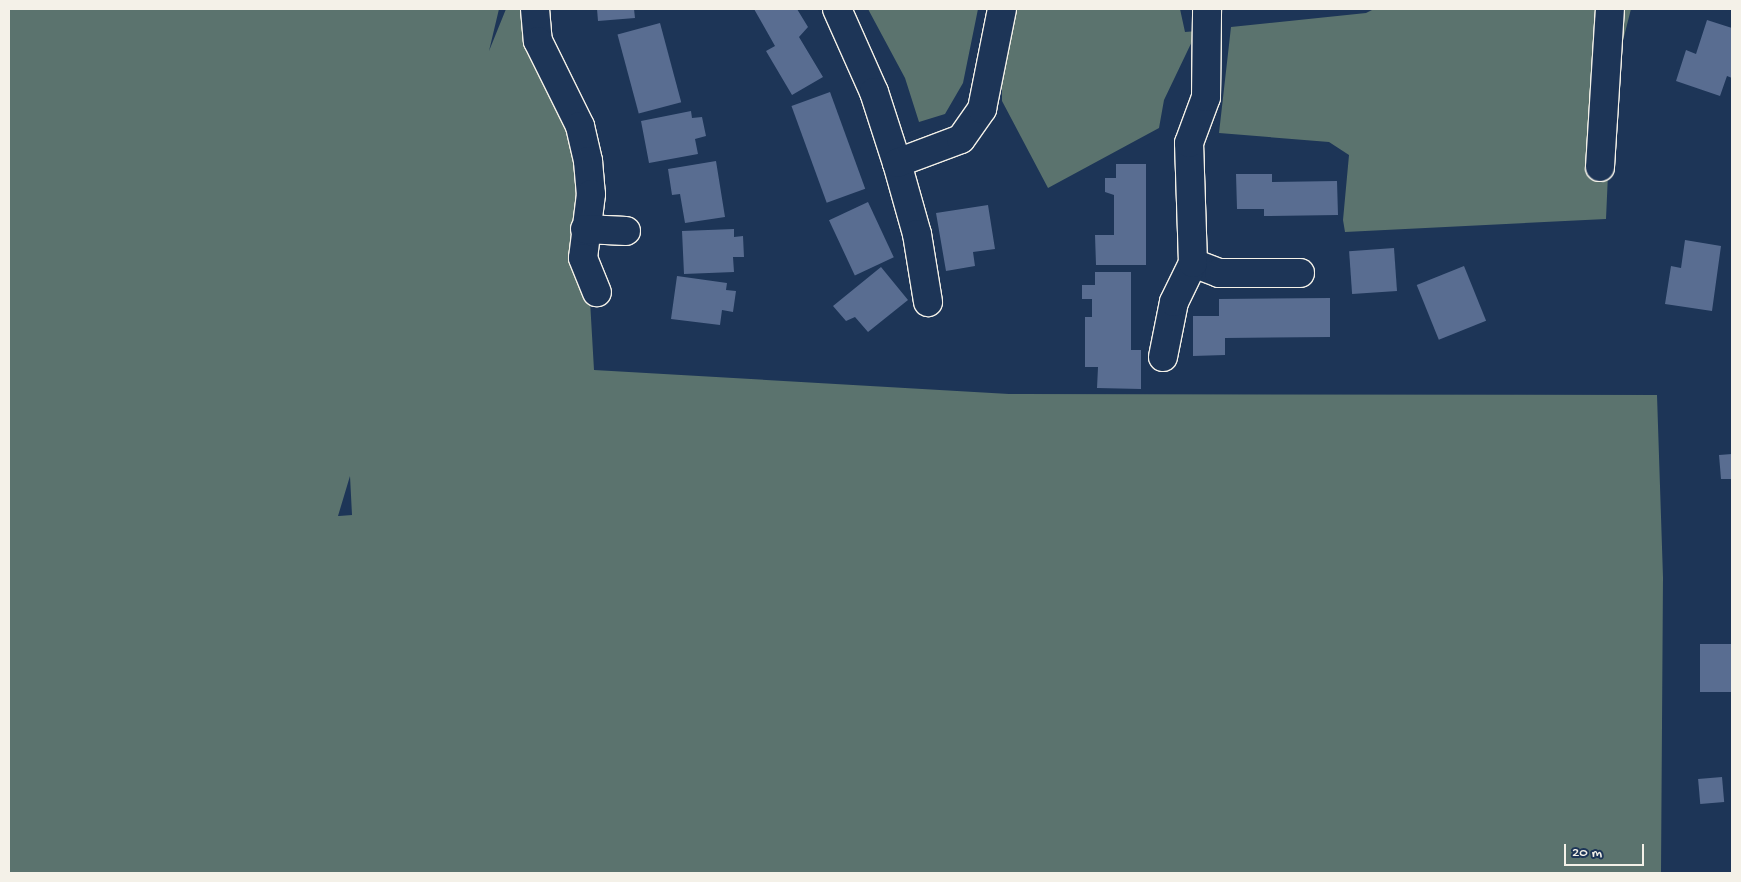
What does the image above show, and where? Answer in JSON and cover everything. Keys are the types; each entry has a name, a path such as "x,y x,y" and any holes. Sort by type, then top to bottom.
{"street":[{"path":"535,9 538,41 580,126 588,161 591,194 585,229 584,258 597,292"},
{"path":"837,9 874,92 897,163 917,234 928,302"},
{"path":"897,163 961,139 982,109 1002,9"},
{"path":"1164,357 1174,302 1193,264 1189,143 1206,97 1207,9"},
{"path":"1600,167 1610,9"},
{"path":"585,229 626,231"},
{"path":"1193,264 1218,273 1300,273"}],"green space":[{"path":"9,9 499,9 489,51 506,9 535,9 580,126 594,370 1009,394 1657,395 1663,577 1661,873 9,873","holes":["350,476 352,515 338,516"]},
{"path":"868,9 978,9 963,83 945,114 919,122 905,78"},
{"path":"1011,9 1180,9 1185,32 1197,31 1164,100 1159,128 1048,188 1002,101 1002,63"},
{"path":"1374,9 1631,9 1612,84 1606,219 1345,232 1343,220 1349,155 1329,142 1219,133 1231,27 1366,13"}],"building":[{"path":"597,9 634,9 635,18 598,21"},
{"path":"754,9 797,9 808,27 799,37 823,77 792,95 766,51 775,46"},
{"path":"1707,20 1732,28 1732,78 1727,76 1720,96 1676,81 1686,50 1696,54"},
{"path":"660,23 681,102 639,114 617,34"},
{"path":"830,92 865,189 827,203 791,106"},
{"path":"691,111 692,118 702,117 706,136 695,139 698,154 649,163 641,121"},
{"path":"716,161 725,217 685,223 680,194 672,195 668,169"},
{"path":"1116,164 1146,164 1146,265 1096,265 1095,235 1114,235 1114,195 1105,192 1105,178 1116,178"},
{"path":"1236,174 1272,174 1272,182 1337,181 1338,215 1264,216 1264,209 1237,209"},
{"path":"868,202 894,257 855,275 829,220"},
{"path":"988,205 995,249 973,252 975,266 946,271 936,213"},
{"path":"734,229 734,237 743,236 744,257 733,257 734,272 684,274 682,231"},
{"path":"1685,240 1721,246 1712,311 1665,304 1671,266 1681,268"},
{"path":"1394,248 1397,291 1352,294 1349,251"},
{"path":"1464,266 1486,321 1439,340 1417,285"},
{"path":"881,267 908,300 868,332 855,317 846,321 833,306"},
{"path":"1095,272 1131,272 1131,350 1141,350 1141,389 1097,388 1098,367 1085,367 1085,317 1092,317 1092,299 1082,299 1082,285 1095,285"},
{"path":"677,276 727,283 726,290 736,291 733,312 722,310 720,325 671,319"},
{"path":"1330,298 1330,337 1225,338 1225,355 1193,356 1193,316 1219,316 1219,299"},
{"path":"1732,454 1732,479 1721,479 1719,455"},
{"path":"1700,644 1732,644 1732,692 1700,692"},
{"path":"1722,777 1724,802 1700,804 1698,779"}]}
